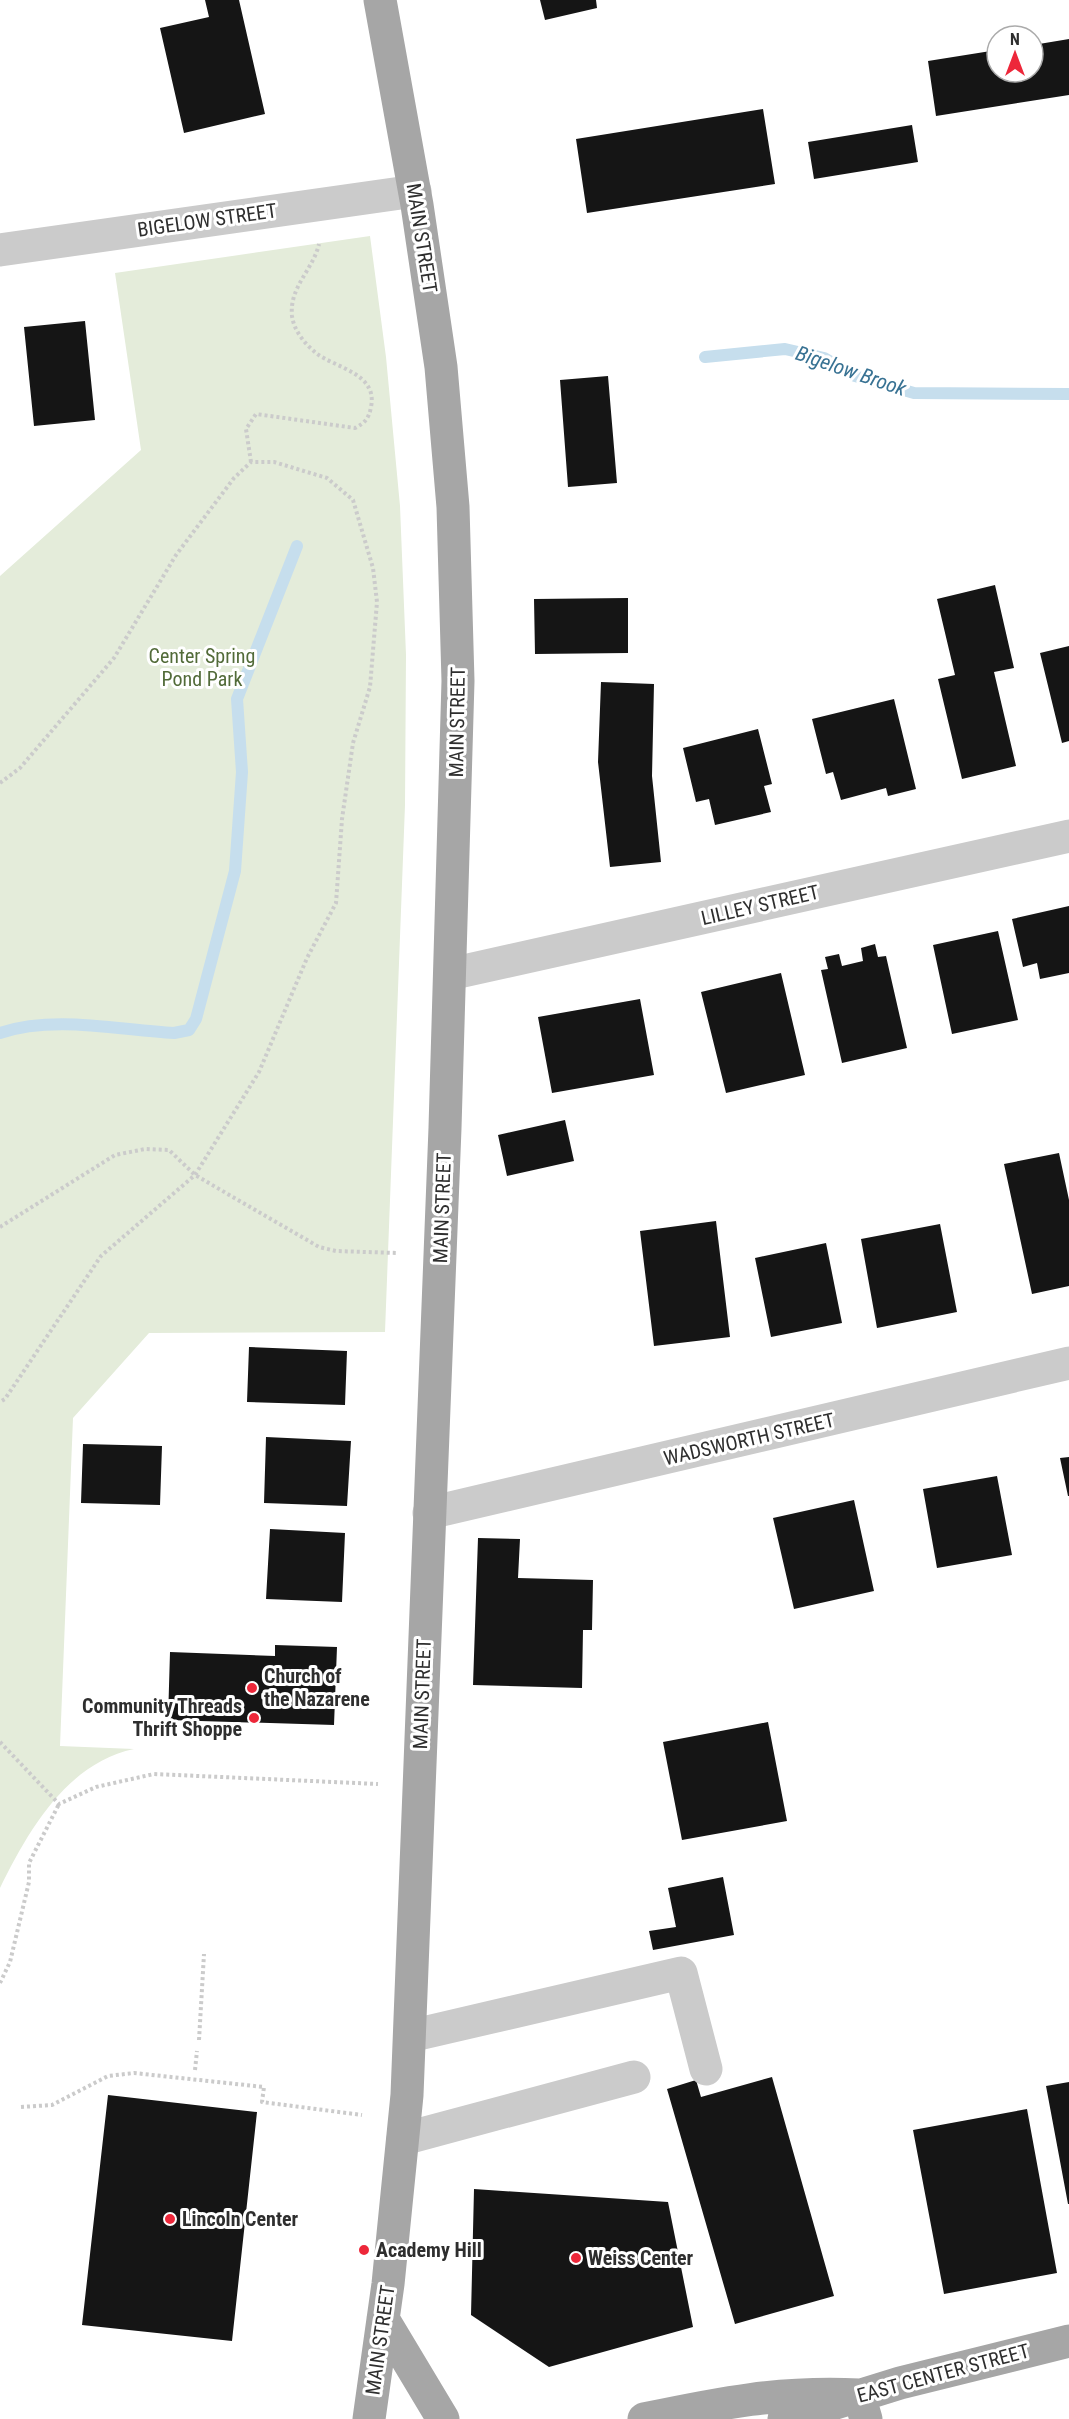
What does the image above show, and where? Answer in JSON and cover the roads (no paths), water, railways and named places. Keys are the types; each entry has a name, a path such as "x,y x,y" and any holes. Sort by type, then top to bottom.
{"main road":[{"name":"MAIN STREET","path":"369,2419 383,2319 403,2139 410,2036 450,974 458,681 455,548 441,367 415,191 380,0"},
{"path":"383,2319 442,2419"},
{"name":"EAST CENTER STREET","path":"784,2419 862,2407 1069,2341"},
{"path":"644,2419 757,2397 804,2394 862,2407"}],"street":[{"name":"BIGELOW STREET","path":"0,250 415,191"},
{"name":"LILLEY STREET","path":"450,974 1069,836"},
{"name":"WADSWORTH STREET","path":"429,1513 1069,1364"},
{"path":"410,2036 681,1973 706,2068"},
{"path":"403,2139 634,2077"}],"waterway":[{"name":"Bigelow Brook","path":"705,357 785,349 824,358 855,376 914,393 1069,394"},
{"path":"0,1033 42,1025 64,1024 174,1033 189,1030 196,1019 235,871 242,772 237,699 297,546"}],"place":[{"name":"Church of the Nazarene","path":"252,1688"},
{"name":"Community Threads Thrift Shoppe","path":"254,1718"},
{"name":"Lincoln Center","path":"170,2219"},
{"name":"Academy Hill","path":"364,2250"},
{"name":"Weiss Center","path":"576,2258"}],"park label":[{"name":"Center Spring Pond Park","path":"202,668"}]}
